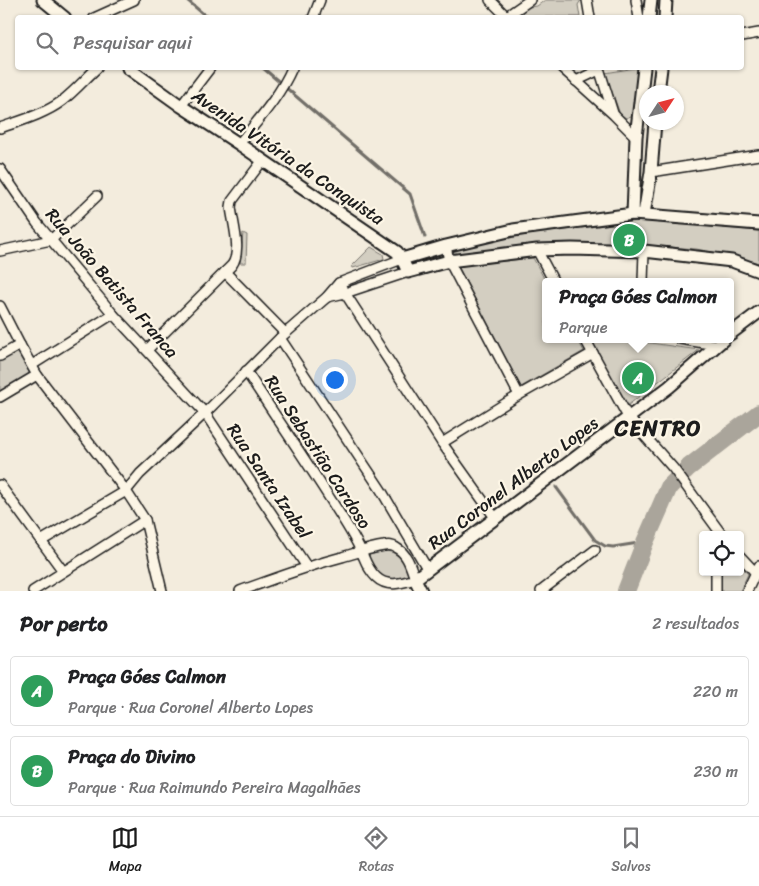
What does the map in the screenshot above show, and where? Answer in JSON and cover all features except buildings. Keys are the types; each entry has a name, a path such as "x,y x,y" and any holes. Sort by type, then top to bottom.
{"main road":[{"path":"42,0 61,15"},
{"path":"649,15 651,0"},
{"path":"665,15 666,0"},
{"name":"Avenida Vitória da Conquista","path":"131,70 396,252 402,259"},
{"path":"639,214 636,137 644,70"},
{"path":"659,85 661,70"},
{"path":"639,214 650,172 654,130"},
{"path":"759,224 639,214 513,230 402,259 408,272 449,261 537,250 644,251 732,261 759,271"},
{"path":"734,331 759,312"},
{"name":"Rua Coronel Alberto Lopes","path":"415,579 669,387 719,343"},
{"path":"415,579 421,591"}],"street":[{"path":"101,15 134,0"},
{"path":"314,15 320,0"},
{"path":"490,0 506,15"},
{"path":"511,15 530,0"},
{"path":"587,0 590,15"},
{"path":"636,0 638,15"},
{"path":"744,36 759,33"},
{"path":"0,128 24,120 60,102 95,70"},
{"path":"181,106 208,70"},
{"path":"239,144 280,90 291,70"},
{"path":"564,70 636,137"},
{"path":"576,81 597,70"},
{"path":"599,70 614,115"},
{"path":"650,172 759,155"},
{"path":"147,350 235,261 237,246 231,207 232,201 263,160"},
{"name":"Rua João Batista Franca","path":"0,169 37,224 114,314 205,413"},
{"path":"0,251 51,240 97,196"},
{"path":"446,246 449,261 519,395"},
{"path":"537,250 552,278"},
{"path":"643,278 644,251"},
{"path":"41,541 126,491 140,474 205,413 246,371 327,297 339,283 402,259"},
{"path":"225,272 283,336 381,490 428,570"},
{"path":"327,297 408,272"},
{"path":"339,283 442,443 496,519"},
{"path":"0,306 37,375 126,491 144,520 162,591"},
{"path":"32,365 114,314"},
{"path":"587,343 628,417 685,484 715,531"},
{"path":"0,356 20,345"},
{"path":"442,443 519,395 593,353"},
{"name":"Rua Sebastião Cardoso","path":"246,371 337,509 376,577 383,582 392,584 415,579"},
{"path":"0,397 37,375"},
{"name":"Rua Santa Izabel","path":"205,413 307,567"},
{"path":"0,485 63,572"},
{"path":"33,591 144,520"},
{"path":"240,591 307,567 385,546 392,546 404,554 415,579"},
{"path":"541,591 595,550"},
{"path":"744,559 757,570 747,591"},
{"path":"716,576 716,591"}],"shaded area":[{"path":"545,0 581,0 578,5 580,15 522,15 524,9 537,6"},
{"path":"640,70 634,112 631,116 626,118 620,114 605,73"},
{"path":"645,221 759,231 759,263 696,249 644,245 454,255 453,251 456,247 533,234"},
{"path":"243,233 247,235 246,263 240,263"},
{"path":"371,247 383,254 384,259 353,268 352,266"},
{"path":"533,258 544,278 542,278 542,343 579,343 584,351 521,387 458,266"},
{"path":"593,343 651,343 699,350 627,406"},
{"path":"17,351 31,376 0,393 0,361"},
{"path":"385,551 395,554 401,559 409,576 394,579 379,573 368,555"},
{"path":"744,570 748,574 740,591 721,591 721,576 744,576"}],"waterway":[{"path":"187,0 204,15"},
{"path":"265,70 410,194 425,237"},
{"path":"626,591 669,487 689,467 759,413"},
{"path":"556,487 595,540 605,546 613,547 645,542"}],"place":[{"name":"Praça do Divino","path":"629,240"},
{"name":"Praça Góes Calmon","path":"638,378"}],"district":[{"name":"CENTRO","path":"658,428"}]}
